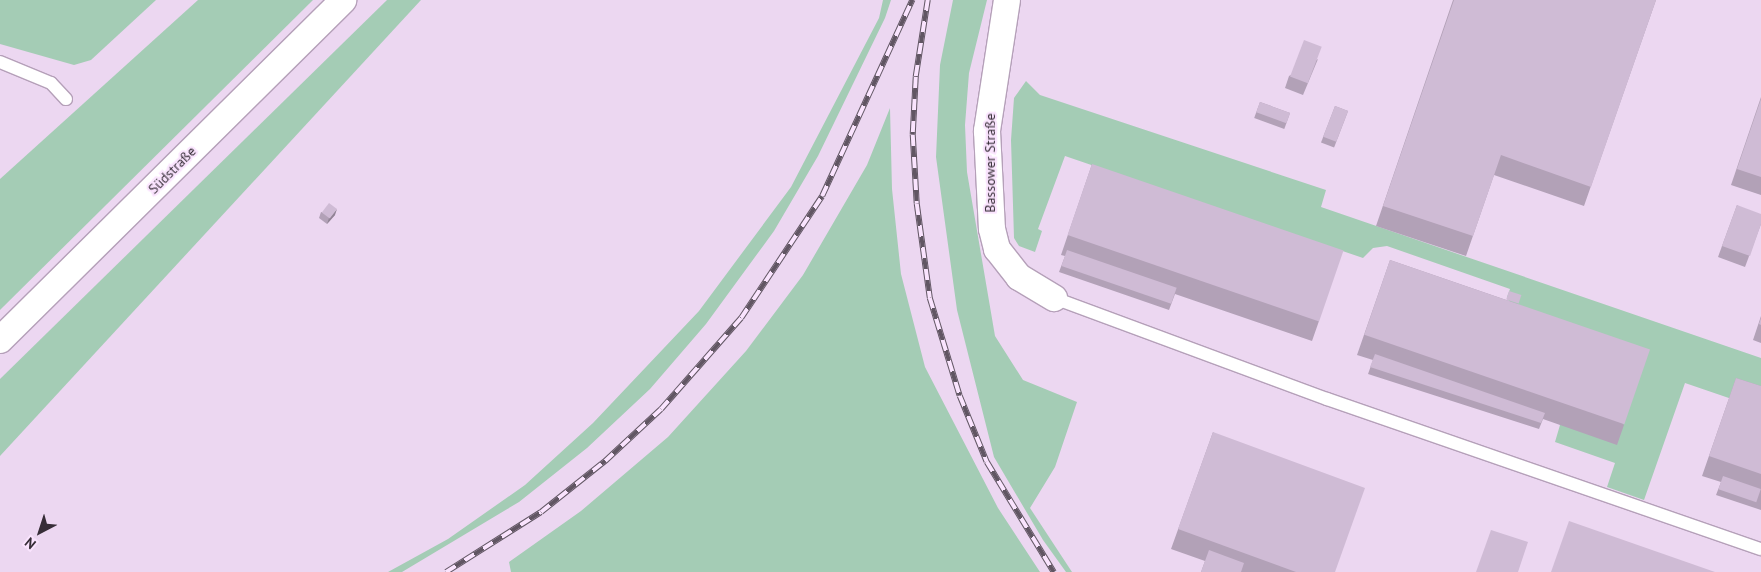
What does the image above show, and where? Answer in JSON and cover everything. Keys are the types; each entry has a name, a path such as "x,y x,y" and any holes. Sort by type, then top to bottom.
{"street":[{"name":"Südstraße","path":"0,340 344,0"},
{"name":"Bassower Straße","path":"1007,0 987,131 992,229 997,249 1019,277 1054,298"}],"lane":[{"path":"0,62 51,83 66,98"},
{"path":"1054,298 1327,399 1761,549"}],"green space":[{"path":"0,0 156,0 91,60 74,65 0,44"},
{"path":"198,0 313,0 0,310 0,179"},
{"path":"387,0 421,0 0,456 0,379"},
{"path":"883,0 891,0 885,18 818,156 774,231 706,324 650,389 587,448 519,502 402,572 388,572 448,539 525,485 593,423 699,311 791,187 879,18"},
{"path":"953,0 987,0 969,73 965,125 967,172 995,336 1023,380 1077,402 1055,467 1030,508 1072,572 1066,572 1043,540 994,457 957,310 936,157 940,65"},
{"path":"1026,81 1040,95 1326,190 1321,207 1761,358 1761,409 1685,383 1644,500 1607,487 1615,463 1555,442 1560,425 1507,297 1510,289 1387,246 1373,248 1363,258 1065,156 1038,229 1042,231 1035,252 1019,246 1014,238 1011,140 1014,98"},
{"path":"890,108 892,189 901,274 925,367 998,508 1040,572 511,572 509,562 581,511 668,437 746,351 803,275 867,165"}],"building":[{"path":"1454,0 1656,0 1591,187 1501,155 1473,236 1383,206"},
{"path":"1304,40 1322,47 1308,83 1290,76"},
{"path":"1761,99 1761,177 1737,169"},
{"path":"1260,102 1290,113 1286,123 1256,112"},
{"path":"1335,106 1348,111 1336,142 1323,137"},
{"path":"1092,164 1344,251 1319,322 1068,235"},
{"path":"329,203 337,209 330,219 322,213"},
{"path":"1737,205 1761,214 1761,224 1750,256 1722,246"},
{"path":"1067,250 1177,288 1171,304 1061,266"},
{"path":"1390,260 1650,350 1624,424 1364,335"},
{"path":"1509,291 1521,295 1519,304 1506,300"},
{"path":"1375,354 1545,413 1541,423 1370,367"},
{"path":"1736,378 1761,386 1761,474 1709,456"},
{"path":"1213,432 1365,488 1335,572 1296,572 1178,529"},
{"path":"1723,476 1761,489 1756,502 1718,489"},
{"path":"1569,521 1715,572 1551,572"},
{"path":"1491,530 1528,542 1518,572 1476,572"},
{"path":"1209,550 1244,563 1241,572 1201,572"}],"railway":[{"path":"446,572 541,512 605,461 661,409 741,318 822,196 912,0"},
{"path":"928,0 916,77 913,135 917,204 930,298 960,396 987,462 1054,572"}]}
